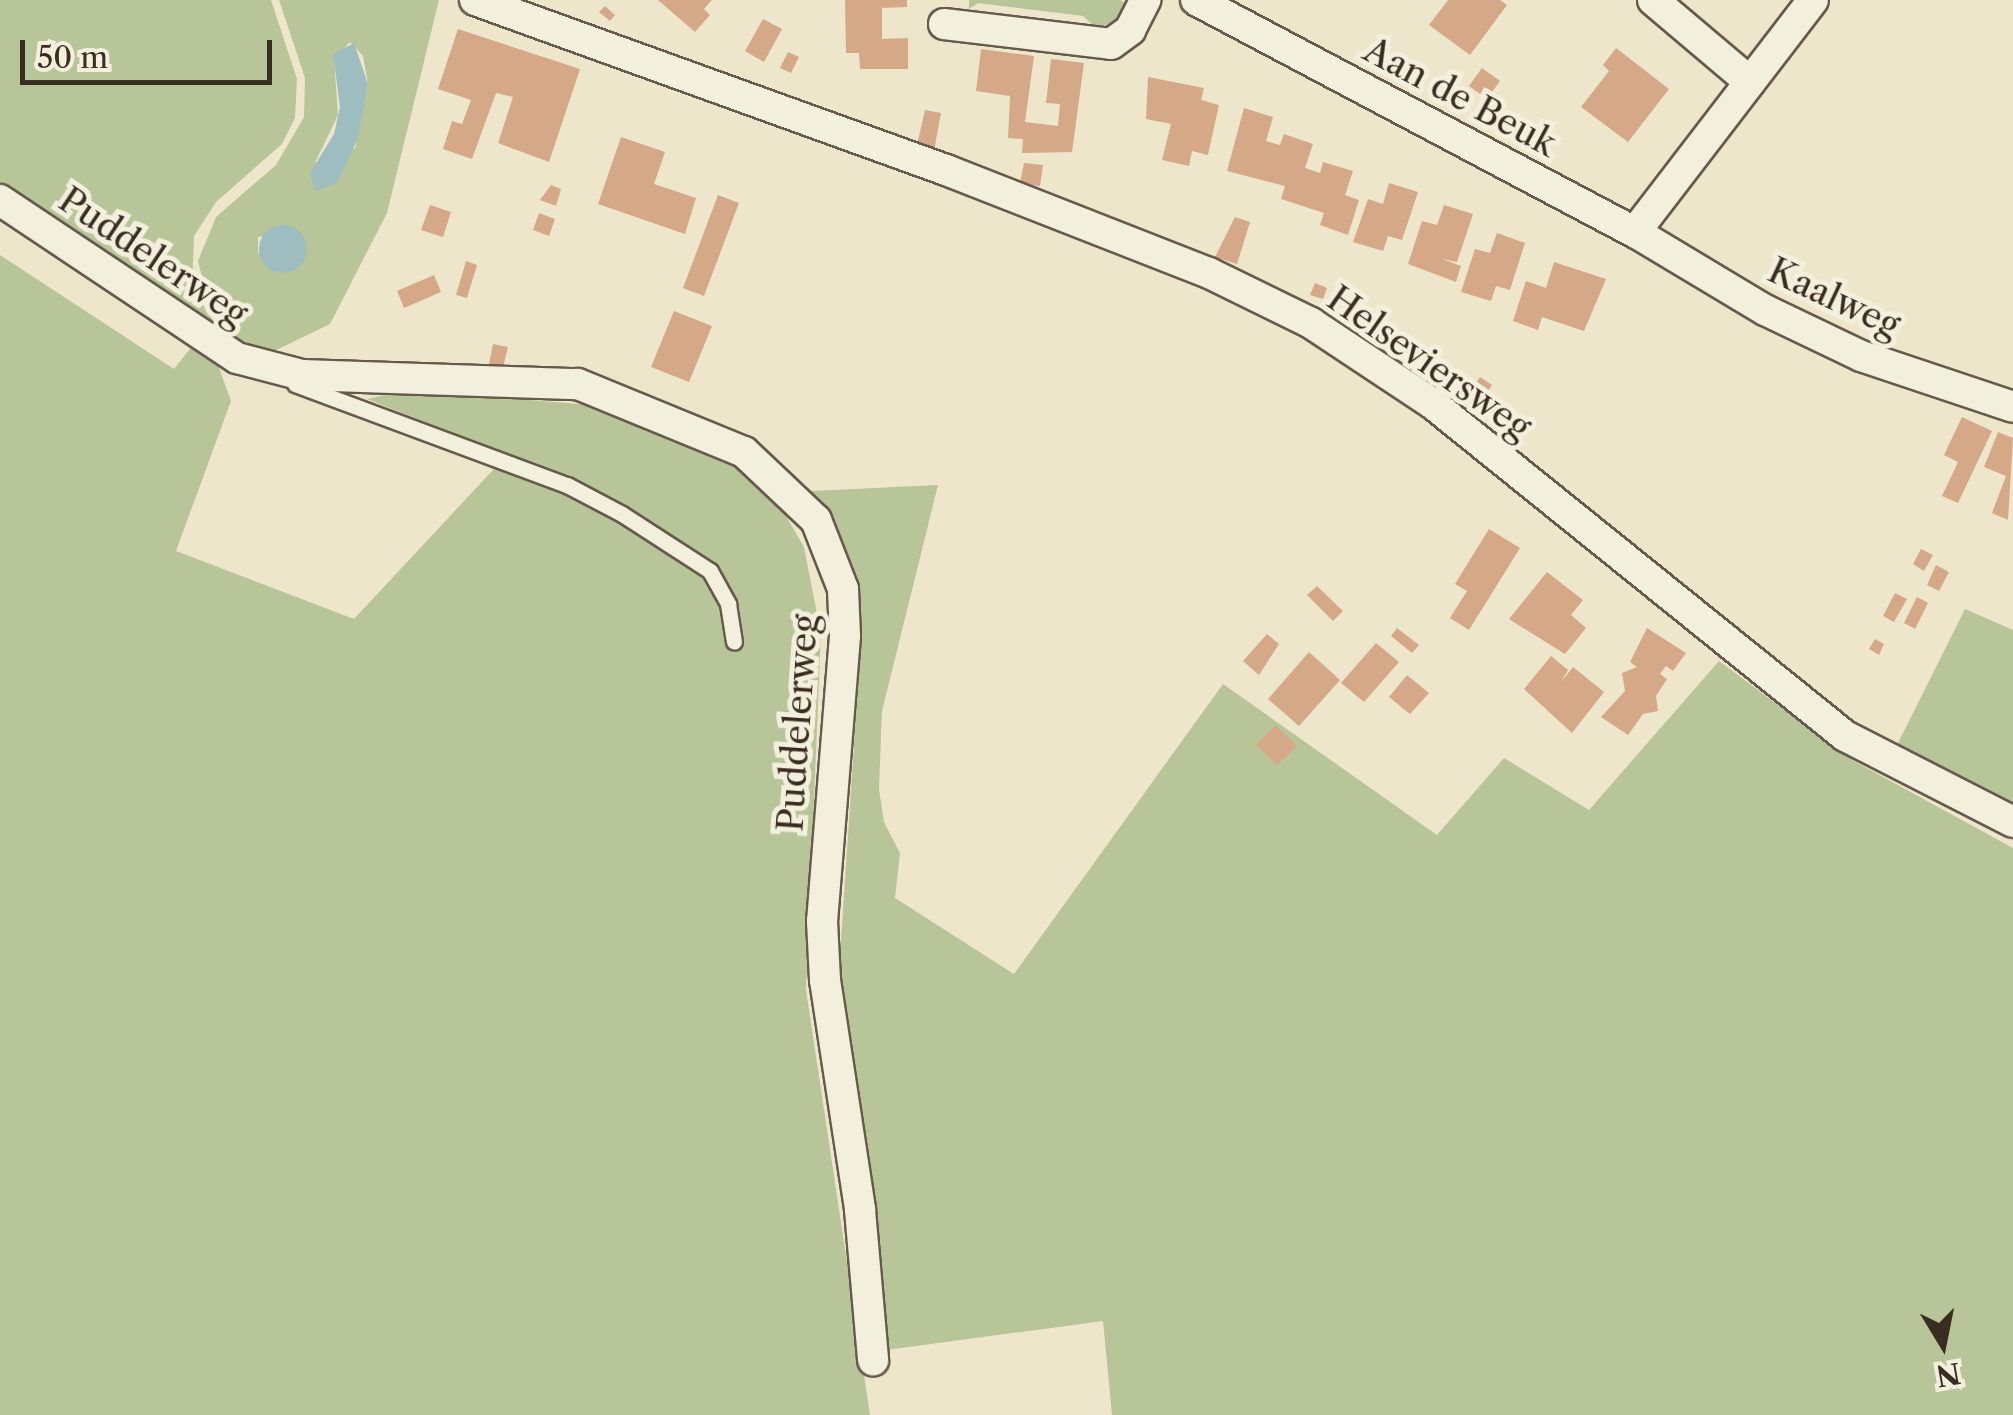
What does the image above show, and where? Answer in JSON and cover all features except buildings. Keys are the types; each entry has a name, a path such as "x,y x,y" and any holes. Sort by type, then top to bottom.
{"street":[{"name":"Helseviersweg","path":"475,0 732,90 1209,273 1310,323 1433,404 1845,736 2013,822"},
{"path":"944,24 1111,44 1130,30 1146,0"},
{"name":"Aan de Beuk","path":"1196,0 1635,232"},
{"path":"1653,0 1750,82"},
{"path":"1635,232 1813,0"},
{"name":"Puddelerweg","path":"0,200 237,358 302,374 578,384 744,452 816,520 843,589 844,636 822,921 825,980 860,1210 873,1360"},
{"name":"Kaalweg","path":"1635,232 1765,310 1861,356 2013,407"}],"lane":[{"path":"237,358 567,486 622,514 710,571 728,604 734,642"}],"green space":[{"path":"0,0 271,0 297,79 295,118 282,144 216,202 194,236 192,287 219,330 0,189"},
{"path":"279,0 439,0 387,213 330,324 270,353 233,336 208,301 198,261 216,217 276,165 304,117 305,78","holes":["350,42 363,56 368,84 355,148 315,163 338,115 334,59","293,232 305,238 284,271 274,270 258,252 258,237"]},
{"path":"969,0 1120,0 1127,4 1115,22 1096,28 1083,16 978,3 969,9"},
{"path":"0,255 174,369 193,345 217,362 231,401 176,551 354,619 507,455 367,399 407,390 604,406 728,458 772,492 804,547 821,634 806,990 870,1415 0,1415"},
{"path":"938,485 882,711 879,789 884,822 900,853 895,898 1014,974 1223,684 1437,835 1504,758 1589,810 1719,661 1854,761 2013,848 2013,1415 1112,1415 1103,1321 886,1350 843,1047 840,956 861,640 848,566 811,491"},
{"path":"1965,609 2013,630 2013,811 1895,749"}],"water":[{"path":"354,43 368,84 358,138 337,183 315,191 310,173 334,134 340,107 333,54"},
{"path":"283,225 300,232 307,249 300,266 283,273 266,266 259,249 266,232"}]}
